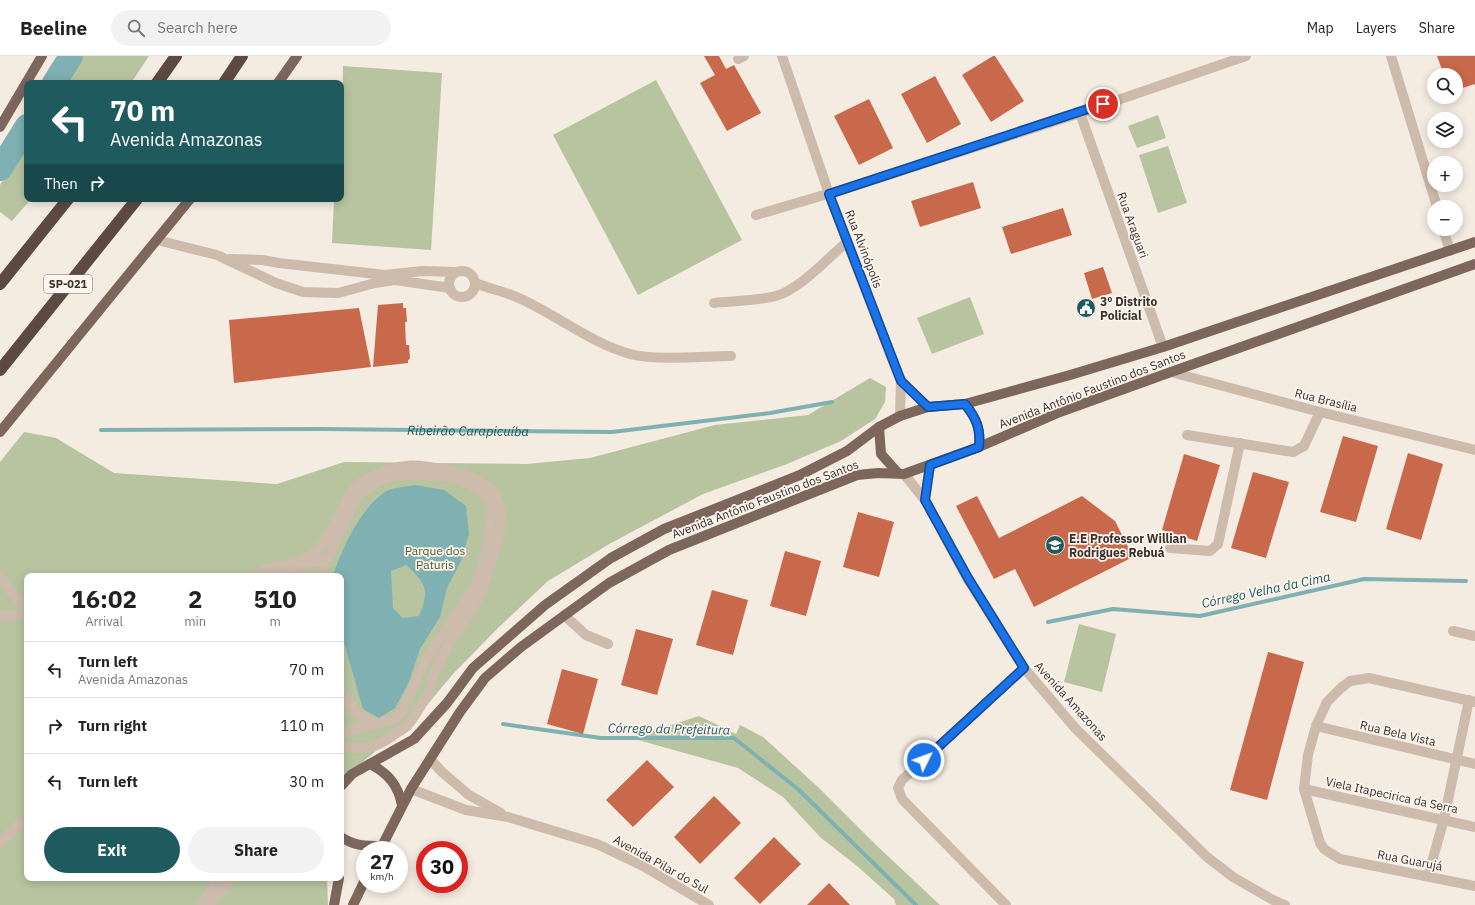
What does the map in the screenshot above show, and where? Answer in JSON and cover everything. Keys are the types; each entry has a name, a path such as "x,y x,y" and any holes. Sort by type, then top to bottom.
{"highway":[{"path":"159,80 176,56"},
{"path":"226,80 242,56"},
{"path":"0,284 66,202"},
{"name":"SP-021","path":"0,370 135,202"}],"main road":[{"path":"28,80 42,56"},
{"path":"280,80 297,56"},
{"path":"0,127 24,86"},
{"path":"0,432 188,202"},
{"name":"Avenida Antônio Faustino dos Santos","path":"344,783 352,774 414,739 447,704 473,668 545,605 611,558 664,528 800,475 847,451 879,428 900,416 928,407 965,404 1070,375 1162,347 1475,242"},
{"name":"Avenida Antônio Faustino dos Santos","path":"384,841 411,789 460,712 485,678 521,647 609,583 669,550 857,475 901,474 930,465 979,447 1060,412 1475,264"},
{"path":"965,404 975,417 978,424 980,437 979,447"},
{"path":"879,428 880,454 901,474"},
{"path":"370,764 382,770 391,779 399,793 402,805"},
{"path":"344,839 351,844 356,845"},
{"path":"334,905 338,881"},
{"path":"352,905 358,893"}],"street":[{"name":"Rua Alvinópolis","path":"782,56 829,194 901,381 900,416"},
{"path":"756,215 829,194 1080,113 1226,59 1246,56"},
{"path":"1391,56 1435,200"},
{"name":"Rua Araguari","path":"1080,113 1162,347"},
{"path":"1445,236 1450,251"},
{"path":"157,240 226,259 276,283 303,292 338,293 375,283 395,280 450,288"},
{"path":"714,303 776,296 803,281 847,242"},
{"path":"226,259 264,260 385,275 422,271 468,272 474,278 475,283 471,293 464,297 455,295 450,288 450,279 456,272"},
{"path":"475,283 521,299 587,335 616,349 632,354 649,357 731,356"},
{"name":"Rua Brasília","path":"1170,372 1320,412 1475,450"},
{"name":"Rua Alvinópolis","path":"901,381 928,407"},
{"path":"1187,434 1293,452 1304,446 1320,412"},
{"path":"1170,548 1210,551 1218,544 1240,443"},
{"path":"258,573 264,569 303,559 315,553 332,529 351,493 365,480 387,470 406,464 428,466 465,474 486,485 493,490 496,495 501,506 501,525 496,549 482,590 439,662 429,692 406,726 376,747 354,748 344,746"},
{"path":"925,500 930,465"},
{"name":"Avenida Amazonas","path":"901,474 925,500 968,578 1024,668 1076,730 1207,857 1270,903 1285,905"},
{"path":"281,573 328,558 357,496 375,483 393,475 443,476 460,480 481,492 488,499 492,510 487,548 475,587 425,661 402,712 394,718 344,732"},
{"path":"323,573 324,560"},
{"path":"0,577 24,609"},
{"path":"0,616 24,613"},
{"path":"564,615 586,635 608,644"},
{"path":"1453,631 1475,636"},
{"path":"1006,905 902,799 898,788 902,780 1024,668"},
{"path":"1304,789 1308,755 1316,726 1327,702 1340,688 1350,682 1369,678 1472,701 1444,819 1428,876"},
{"path":"344,694 355,713 376,723"},
{"name":"Rua Bela Vista","path":"1316,726 1475,764"},
{"name":"Avenida Pilar do Sul","path":"430,759 469,795 508,817"},
{"name":"Avenida Pilar do Sul","path":"411,789 466,810 508,817 547,827 597,844 642,866 709,905"},
{"name":"Viela Itapecirica da Serra","path":"1304,789 1475,827"},
{"name":"Rua Guarujá","path":"1304,789 1320,843 1324,849 1340,859 1475,886"},
{"path":"0,835 24,812"},
{"path":"0,843 24,820"},
{"path":"201,905 218,881"},
{"path":"209,905 229,881"}],"green space":[{"path":"77,56 149,56 133,80 63,80"},
{"path":"343,66 442,73 431,250 332,243 334,202 344,202 344,80 343,80"},
{"path":"656,80 742,240 638,295 553,135"},
{"path":"1158,115 1166,138 1137,148 1128,126"},
{"path":"24,145 24,202 28,202 12,221 0,212 0,185"},
{"path":"1168,146 1187,203 1158,213 1139,155"},
{"path":"970,297 984,334 932,354 917,318"},
{"name":"Parque dos Paturis","path":"870,378 886,387 885,402 875,419 841,441 787,464 703,494 611,543 548,581 498,628 453,674 417,717 344,778 344,573 24,573 24,881 327,881 328,905 0,905 0,462 24,432 56,438 114,473 277,484 344,462 527,464 590,458 715,425 808,415"},
{"path":"1079,624 1116,634 1102,692 1064,682"},
{"path":"699,716 736,734 740,725 763,737 819,788 875,844 940,905 896,905 894,899 857,866 820,837 783,797 738,768 631,738"}],"water":[{"path":"415,485 444,490 466,506 469,534 461,561 447,588 440,617 420,649 409,682 395,708 379,718 363,709 344,642 344,573 334,573 347,541 360,518 376,499 388,490","holes":["406,565 422,582 425,593 419,616 403,618 393,608 391,571"]}],"building":[{"path":"704,56 719,56 726,69 734,65 761,113 727,131 700,83 715,75"},
{"path":"995,56 1024,101 991,122 962,75"},
{"path":"1437,56 1475,56 1475,84 1463,88 1463,68 1441,68"},
{"path":"935,76 961,124 927,143 901,94"},
{"path":"869,99 893,148 859,165 834,116"},
{"path":"973,182 981,208 920,227 911,201"},
{"path":"1063,208 1072,235 1011,254 1002,227"},
{"path":"1103,267 1112,293 1092,299 1084,273"},
{"path":"403,303 403,308 406,308 406,345 409,345 410,359 408,360 408,363 373,367 378,305"},
{"path":"359,308 371,367 234,383 229,320"},
{"path":"1343,436 1378,446 1356,522 1320,512"},
{"path":"1408,453 1443,464 1421,540 1386,529"},
{"path":"1184,454 1220,465 1197,541 1162,530"},
{"path":"1253,472 1289,482 1266,558 1231,548"},
{"path":"977,496 999,538 1082,496 1115,521 1133,557 1034,607 1015,569 994,579 956,506"},
{"path":"858,512 894,522 879,577 843,567"},
{"path":"785,551 821,561 806,616 770,606"},
{"path":"712,590 748,600 733,655 696,645"},
{"path":"636,629 673,639 657,695 621,685"},
{"path":"1268,652 1304,662 1267,800 1230,790"},
{"path":"562,669 598,679 583,734 547,724"},
{"path":"647,760 674,787 633,827 606,800"},
{"path":"714,796 741,823 700,864 674,837"},
{"path":"774,837 801,864 760,904 734,878"},
{"path":"829,883 850,905 807,905"}],"waterway":[{"name":"Ribeirão Carapicuíba","path":"56,80 71,56"},
{"name":"Ribeirão Carapicuíba","path":"0,169 24,131"},
{"name":"Ribeirão Carapicuíba","path":"101,430 323,429 612,432 770,413 832,402"},
{"name":"Córrego Velha da Cima","path":"1048,622 1113,609 1200,616 1364,579 1466,581"},
{"name":"Córrego da Prefeitura","path":"503,724 601,738 734,738 799,790 916,905"}],"place":[{"name":"3º Distrito Policial","path":"1086,308"},
{"name":"E.E Professor Willian Rodrigues Rebuá","path":"1055,545"}],"route":[{"path":"924,760 1024,668 968,578 925,500 930,465 979,447 980,437 978,424 975,417 965,404 928,407 901,381 829,194 1080,113 1103,104"}]}
